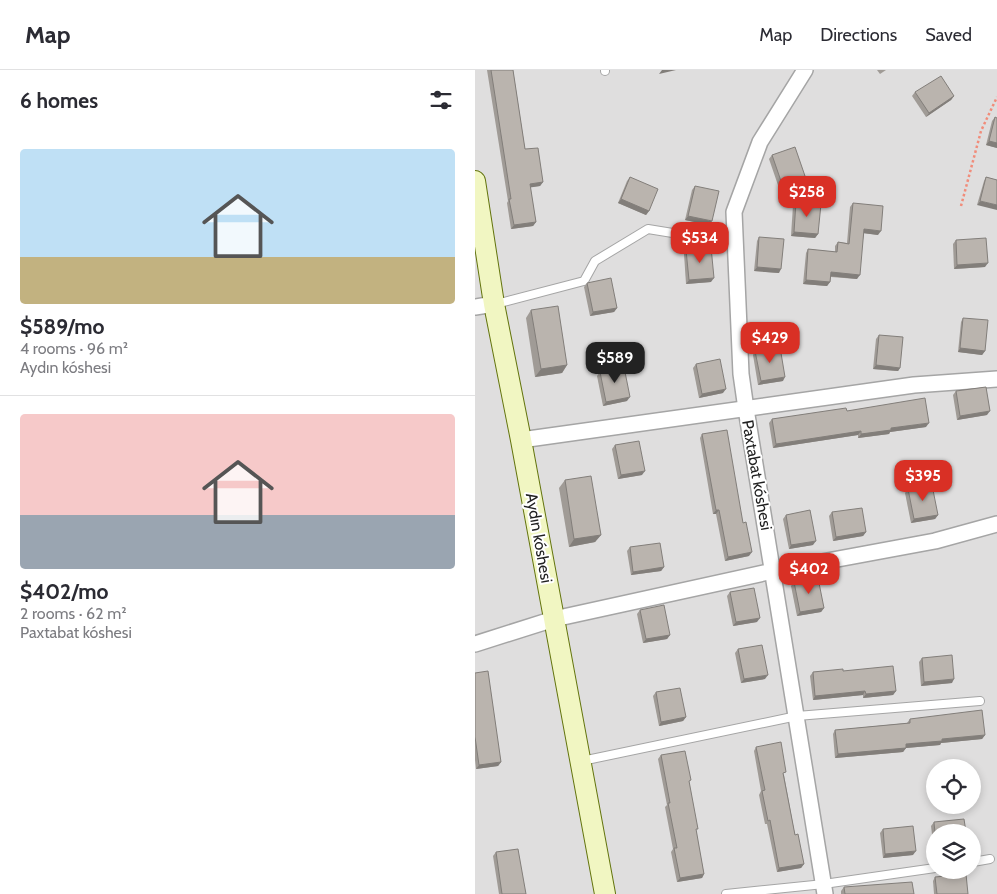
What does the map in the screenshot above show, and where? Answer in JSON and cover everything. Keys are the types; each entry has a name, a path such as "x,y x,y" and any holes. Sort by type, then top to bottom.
{"street":[{"name":"Paxtabat kóshesi","path":"805,70 760,142 733,212 741,374 745,409 825,889"},
{"name":"Aydın kóshesi","path":"475,181 484,305 521,440 605,894"},
{"path":"521,440 914,385 997,379"},
{"path":"475,644 554,619 773,571 935,541 997,524"}],"lane":[{"path":"484,305 584,281 595,261 648,229 734,243"},
{"path":"580,761 797,716 980,701"},
{"path":"981,861 990,859"},
{"path":"726,894 825,889 926,870"}],"path":[{"path":"961,206 970,179 981,131 997,97"}],"shaded area":[{"path":"475,70 997,70 997,894 475,894"}],"building":[{"path":"491,70 513,70 525,149 538,148 543,182 530,184 536,222 514,225"},
{"path":"941,76 954,96 929,113 915,92"},
{"path":"995,117 997,118 997,143 989,141"},
{"path":"795,147 805,176 782,184 772,155"},
{"path":"630,177 658,189 649,211 621,199"},
{"path":"986,177 997,180 997,205 980,201"},
{"path":"695,186 719,191 712,221 688,216"},
{"path":"796,202 821,204 818,234 794,232"},
{"path":"853,203 883,206 881,231 864,229 860,275 831,272 830,282 806,280 808,249 837,252 838,242 849,244"},
{"path":"759,237 784,239 781,269 757,267"},
{"path":"986,238 988,263 957,265 956,240"},
{"path":"711,247 714,278 689,280 686,250"},
{"path":"611,278 617,308 593,312 587,283"},
{"path":"558,306 567,365 541,369 531,310"},
{"path":"963,318 988,320 985,351 960,348"},
{"path":"879,335 903,337 900,368 876,365"},
{"path":"780,347 785,377 761,381 755,351"},
{"path":"720,359 726,389 702,394 696,364"},
{"path":"624,367 630,397 606,402 600,372"},
{"path":"986,387 990,411 960,416 956,391"},
{"path":"925,398 929,423 891,428 891,430 861,434 861,431 776,444 772,419 846,408 847,411"},
{"path":"727,430 743,523 746,522 752,552 728,557 719,510 716,510 702,434"},
{"path":"639,441 645,471 621,475 615,445"},
{"path":"591,476 601,535 574,539 565,480"},
{"path":"932,485 938,515 914,519 908,489"},
{"path":"862,508 866,532 836,537 832,512"},
{"path":"810,510 816,541 791,545 786,515"},
{"path":"660,543 664,567 633,572 630,547"},
{"path":"818,578 824,608 800,612 794,582"},
{"path":"754,588 760,618 736,622 730,592"},
{"path":"664,605 670,635 646,639 640,610"},
{"path":"762,645 768,675 744,679 738,649"},
{"path":"952,655 954,679 924,682 922,658"},
{"path":"893,666 896,691 866,694 865,691 815,696 813,672"},
{"path":"488,671 501,762 479,765 475,737 475,673"},
{"path":"680,688 686,717 661,722 656,692"},
{"path":"982,710 985,735 906,744 906,748 838,754 835,730 910,723 910,719"},
{"path":"781,742 786,772 783,773 795,835 798,834 804,864 779,868 770,820 768,821 762,791 765,790 756,747"},
{"path":"685,751 691,780 689,781 704,874 680,878 674,848 677,848 661,755"},
{"path":"964,819 965,824 934,824 934,822"},
{"path":"913,826 916,851 885,854 883,829"},
{"path":"518,849 526,894 502,894 496,852"},
{"path":"935,879 966,879 968,894 937,894"},
{"path":"912,882 914,894 845,894 844,887"}]}
